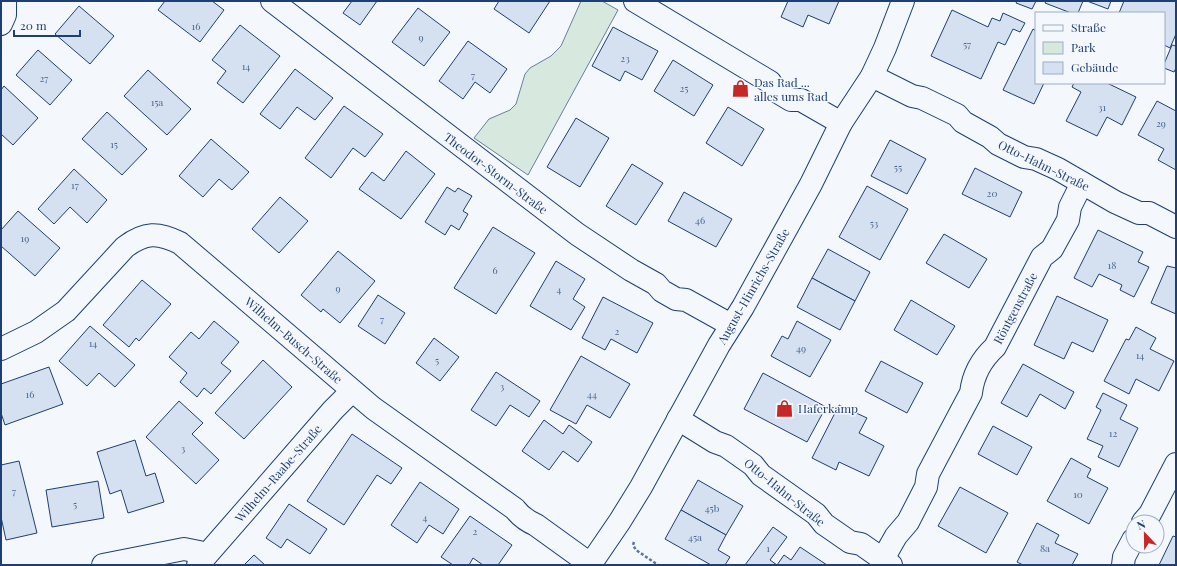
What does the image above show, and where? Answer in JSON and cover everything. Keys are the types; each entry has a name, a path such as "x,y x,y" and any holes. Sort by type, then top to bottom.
{"street":[{"path":"1,24 5,16 5,1"},
{"name":"Theodor-Storm-Straße","path":"272,1 577,234 630,270 656,284 662,292 676,299 686,300 731,325"},
{"path":"635,1 770,82 776,91 791,100 801,100 841,123"},
{"name":"August-Hinrichs-Straße","path":"590,565 641,487 718,345 743,307 811,184 841,123 872,76 904,1"},
{"name":"Otto-Hahn-Straße","path":"872,76 912,96 922,98 957,115 963,122 990,137 998,144 1024,157 1036,159 1115,202 1139,213 1149,214 1176,227"},
{"name":"Röntgenstraße","path":"887,562 896,536 908,522 926,487 928,474 971,393 972,381 985,356 995,347 1042,257 1052,249 1068,220 1070,207 1082,183"},
{"name":"Wilhelm-Busch-Straße","path":"1,349 36,332 62,314 74,303 125,247 132,242 146,235 160,235 168,237 180,243 372,408 515,509 524,519 536,525 590,565"},
{"name":"Wilhelm-Raabe-Straße","path":"202,561 328,416 352,391"},
{"name":"Otto-Hahn-Straße","path":"678,419 715,442 726,446 753,465 761,475 816,514 824,524 850,542 861,544 887,562"},
{"path":"1150,514 1176,464"},
{"name":"Wilhelm-Raabe-Straße","path":"103,565 184,549 199,552 202,561"},
{"path":"1123,565 1126,554"}],"path":[{"path":"620,521 635,531 638,536 633,545 636,550 658,565"}],"green space":[{"path":"581,1 602,1 618,10 528,175 474,138 489,119 510,110 516,104 525,74 530,68 551,56 561,46"}],"building":[{"path":"165,1 212,1 224,10 200,42 158,10"},
{"path":"352,1 377,1 360,25 343,13"},
{"path":"499,1 550,1 529,33 494,9"},
{"path":"788,1 839,1 829,24 808,15 803,27 781,17"},
{"path":"1017,1 1036,1 1032,9 1016,3"},
{"path":"1046,1 1083,1 1078,12 1068,12 1045,3"},
{"path":"1087,1 1111,1 1108,9"},
{"path":"1124,1 1176,2 1176,34 1170,48 1165,46 1165,12 1119,12"},
{"path":"79,6 114,36 90,64 55,34"},
{"path":"418,8 450,32 424,66 392,42"},
{"path":"952,10 988,27 992,18 1000,21 1003,13 1025,23 1020,32 1013,29 1005,45 998,42 981,79 931,56"},
{"path":"240,25 280,56 243,103 217,83 226,71 212,60"},
{"path":"613,27 658,51 642,80 625,71 620,81 592,66"},
{"path":"1033,29 1035,30 1035,84 1044,84 1034,104 1003,90"},
{"path":"468,41 507,69 490,93 475,82 463,99 439,81"},
{"path":"1172,45 1176,46 1176,68 1174,72 1165,68 1165,62"},
{"path":"38,50 72,80 50,105 16,75"},
{"path":"673,60 713,85 694,116 654,91"},
{"path":"295,69 333,98 315,120 297,107 280,129 260,114"},
{"path":"148,70 191,109 167,135 124,96"},
{"path":"1074,84 1109,84 1136,97 1122,125 1107,117 1097,136 1066,121 1081,92 1072,87"},
{"path":"4,86 38,118 13,145 1,134 1,90"},
{"path":"1157,101 1176,111 1176,170 1158,160 1164,149 1138,135"},
{"path":"344,106 383,134 365,157 353,148 331,178 305,158"},
{"path":"728,107 764,129 742,166 706,143"},
{"path":"107,112 147,149 122,175 82,139"},
{"path":"576,118 609,138 580,187 547,167"},
{"path":"211,139 249,172 232,190 219,179 203,197 179,176"},
{"path":"890,140 926,159 907,194 871,176"},
{"path":"406,151 435,174 401,219 359,189 372,172 384,181"},
{"path":"632,164 663,183 636,225 606,206"},
{"path":"975,168 1022,192 1010,217 962,194"},
{"path":"74,169 107,200 87,223 70,207 54,224 38,209"},
{"path":"867,186 908,209 880,260 839,237"},
{"path":"447,187 455,192 458,188 472,196 463,211 468,214 459,230 451,225 445,235 425,222"},
{"path":"684,192 732,219 716,247 668,221"},
{"path":"280,197 308,221 279,253 252,229"},
{"path":"18,211 60,248 35,276 1,246 1,230"},
{"path":"493,227 535,253 496,314 454,288"},
{"path":"1098,230 1143,252 1138,262 1149,267 1134,297 1120,290 1122,285 1099,274 1092,287 1074,278"},
{"path":"944,234 987,259 969,288 926,263"},
{"path":"828,249 870,272 855,301 812,278"},
{"path":"338,251 375,281 340,323 323,309 321,312 301,295"},
{"path":"556,261 585,279 573,299 585,307 571,330 530,306"},
{"path":"1167,266 1176,268 1176,314 1151,303"},
{"path":"812,278 855,301 840,330 797,307"},
{"path":"142,280 171,304 139,341 136,338 129,347 103,325"},
{"path":"378,295 405,313 385,344 358,326"},
{"path":"1057,296 1108,320 1093,352 1072,342 1064,359 1034,345"},
{"path":"603,297 653,323 637,353 611,339 605,350 582,338"},
{"path":"911,300 955,326 937,355 894,330"},
{"path":"214,321 239,342 221,363 231,371 211,394 204,388 197,397 180,382 187,373 169,357 191,332 199,339"},
{"path":"797,321 831,340 810,377 771,356 782,336 788,339"},
{"path":"90,326 135,365 115,387 99,373 87,386 59,361"},
{"path":"1136,327 1156,338 1150,349 1174,361 1159,391 1136,379 1129,394 1104,381 1126,339 1129,340"},
{"path":"434,338 459,357 440,381 416,363"},
{"path":"581,356 630,384 610,418 587,405 576,424 550,410"},
{"path":"263,360 292,387 244,439 215,413"},
{"path":"881,361 923,383 907,413 865,391"},
{"path":"1023,364 1074,392 1065,409 1040,394 1027,417 1001,403"},
{"path":"49,367 63,404 5,425 1,413 1,384"},
{"path":"496,372 540,401 529,417 510,405 496,426 471,410"},
{"name":"Haferkamp","path":"763,373 826,407 807,442 744,409"},
{"path":"1103,393 1127,405 1120,419 1138,428 1119,467 1098,457 1103,446 1087,439 1101,410 1096,407"},
{"path":"179,401 203,423 192,434 219,460 196,484 146,437"},
{"path":"839,405 867,418 859,433 884,446 869,476 839,462 836,470 812,458"},
{"path":"544,420 563,434 569,425 592,442 578,462 563,451 549,470 522,451"},
{"path":"993,426 1032,447 1017,475 978,454"},
{"path":"352,434 402,468 391,484 377,475 344,525 307,501"},
{"path":"135,440 146,476 155,473 164,502 128,513 121,490 110,494 97,452"},
{"path":"1071,458 1091,469 1087,477 1108,488 1089,524 1047,501"},
{"path":"19,461 37,533 6,540 1,517 1,465"},
{"path":"698,480 743,506 726,535 681,510"},
{"path":"98,481 104,518 52,527 46,490"},
{"path":"420,482 459,509 443,534 429,525 417,543 391,525"},
{"path":"960,487 1008,513 986,553 938,526"},
{"path":"289,504 327,529 310,554 287,539 281,548 266,538"},
{"path":"681,510 726,535 718,550 730,557 725,565 711,565 665,539"},
{"path":"470,516 512,545 498,565 483,565 473,558 469,565 453,565 441,557"},
{"path":"1037,523 1059,535 1055,543 1078,554 1072,565 1023,565 1017,562"},
{"path":"773,527 787,537 770,560 777,565 745,565"},
{"path":"1173,536 1176,537 1176,565 1159,565"},
{"path":"800,547 827,565 777,565 784,555 791,560"},
{"path":"254,555 265,565 244,565"}],"place":[{"name":"Das Rad ... alles ums Rad","path":"741,89"},
{"name":"Haferkamp","path":"785,408"}]}
